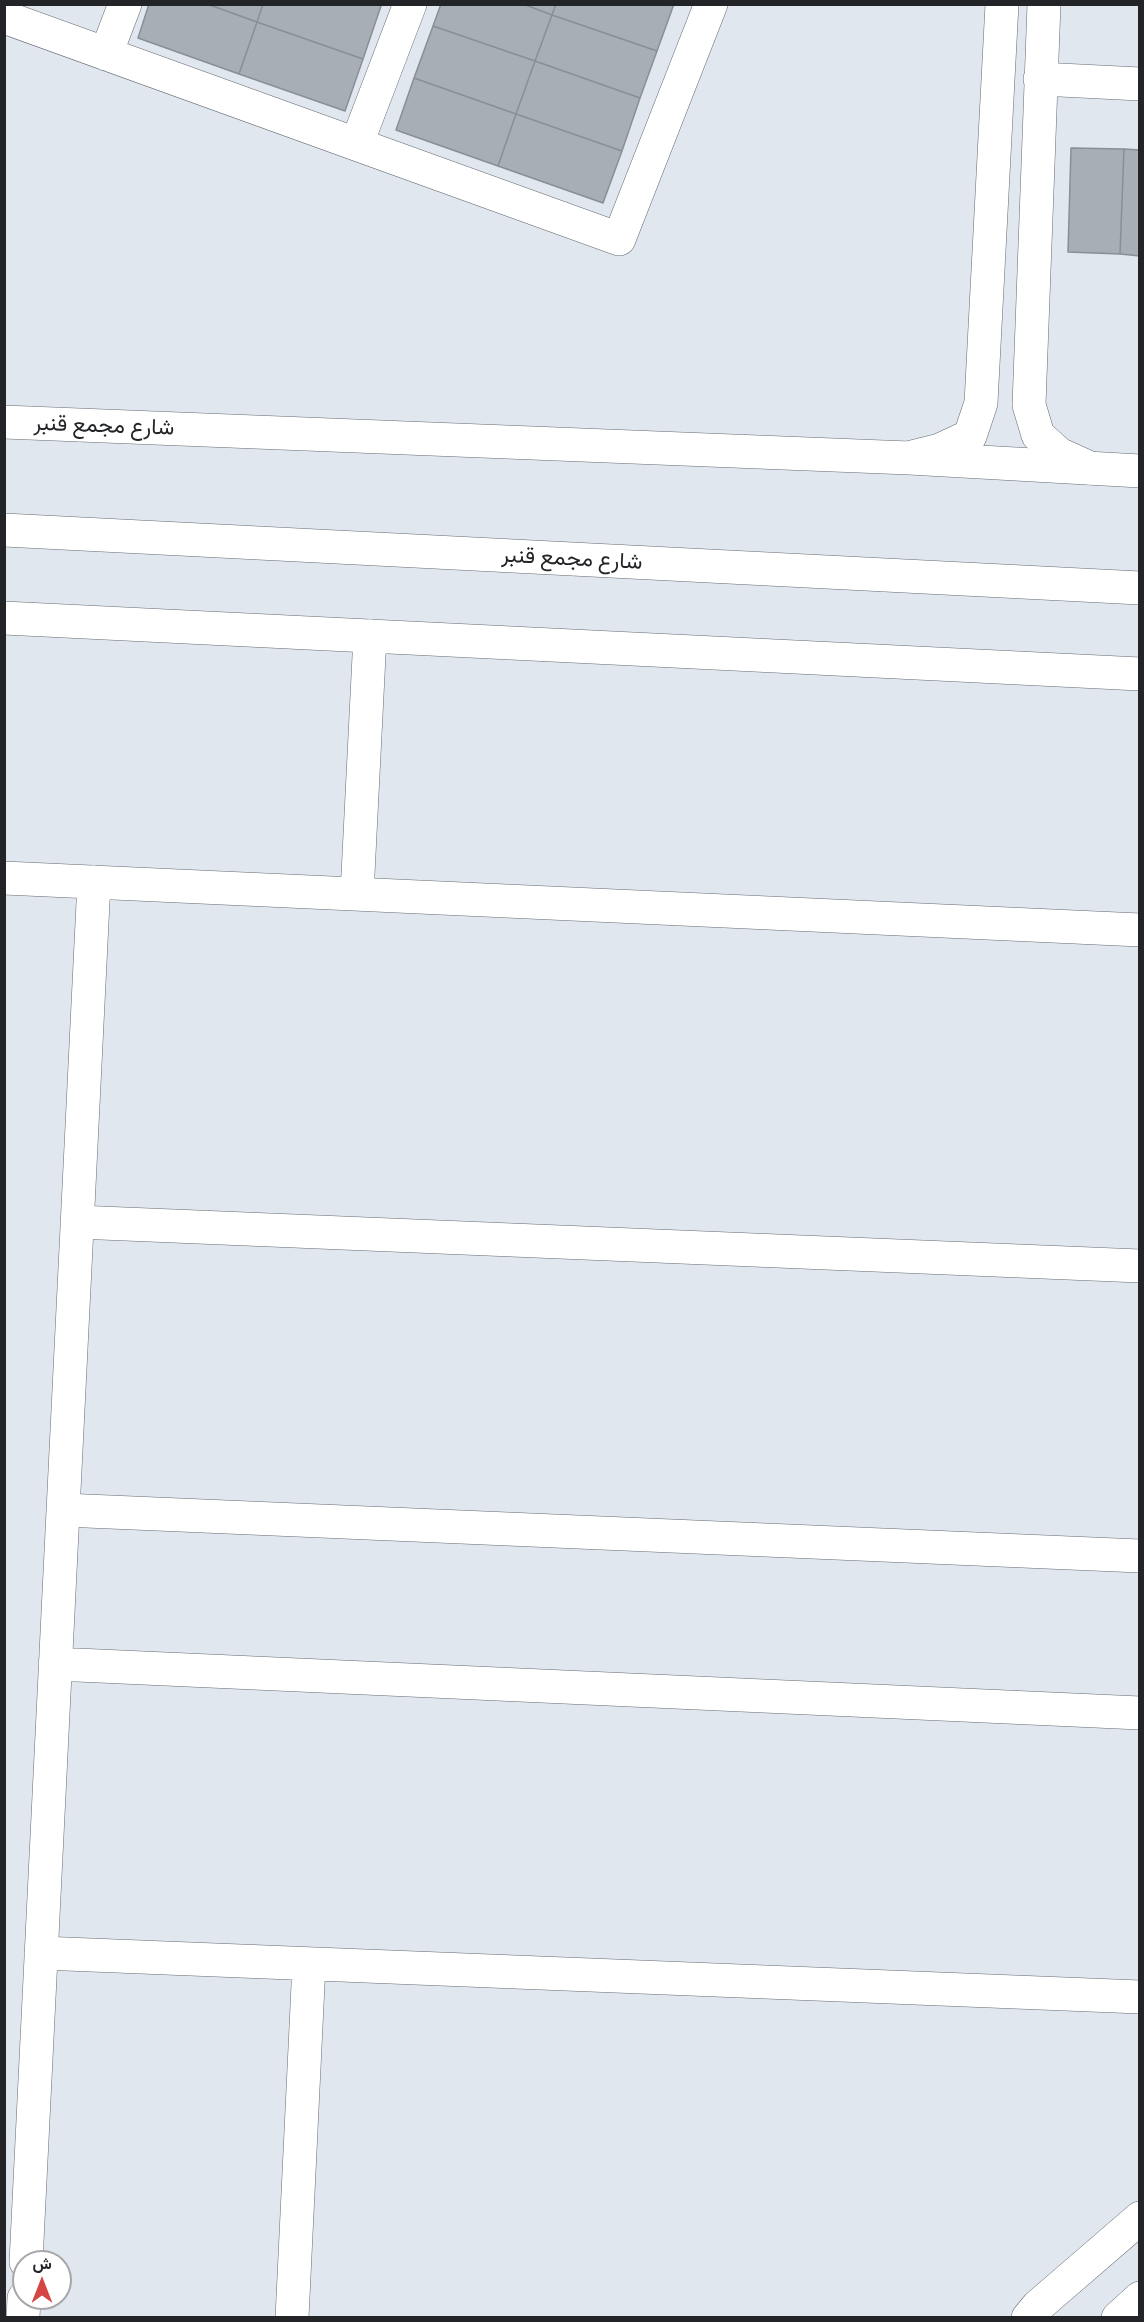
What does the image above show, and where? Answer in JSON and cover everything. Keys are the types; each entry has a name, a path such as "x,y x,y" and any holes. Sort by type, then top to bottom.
{"street":[{"path":"106,54 125,4"},
{"path":"357,143 410,4"},
{"path":"4,17 619,239 711,4"},
{"path":"909,458 940,450 970,436 981,403 1002,4"},
{"path":"1044,4 1029,405 1038,435 1059,454 1090,468"},
{"path":"1040,79 1140,84"},
{"name":"شارع مجمع قنبر","path":"4,422 909,458 1140,471"},
{"name":"شارع مجمع قنبر","path":"4,530 1140,588"},
{"path":"4,618 1140,674"},
{"path":"357,894 370,636"},
{"path":"4,878 1140,930"},
{"path":"27,2250 94,882"},
{"path":"77,1222 1140,1266"},
{"path":"63,1510 1140,1556"},
{"path":"55,1664 1140,1713"},
{"path":"41,1953 1140,1998"},
{"path":"292,2318 309,1964"},
{"path":"1028,2318 1038,2306 1140,2218"},
{"path":"1118,2318 1140,2298"}],"building":[{"path":"149,4 207,4 257,22 239,74 138,38"},
{"path":"207,4 263,4 257,22"},
{"path":"263,4 378,4 381,6 363,59 257,22"},
{"path":"441,4 523,4 552,15 535,61 433,26"},
{"path":"523,4 556,4 552,15"},
{"path":"556,4 674,4 657,51 552,15"},
{"path":"552,15 657,51 640,98 535,61"},
{"path":"257,22 363,59 345,111 239,74"},
{"path":"433,26 535,61 516,114 414,78"},
{"path":"535,61 640,98 622,151 516,114"},
{"path":"414,78 516,114 498,166 396,130"},
{"path":"516,114 622,151 603,203 498,166"},
{"path":"1071,148 1124,149 1120,254 1068,252"},
{"path":"1124,149 1140,150 1140,256 1120,254"}]}
